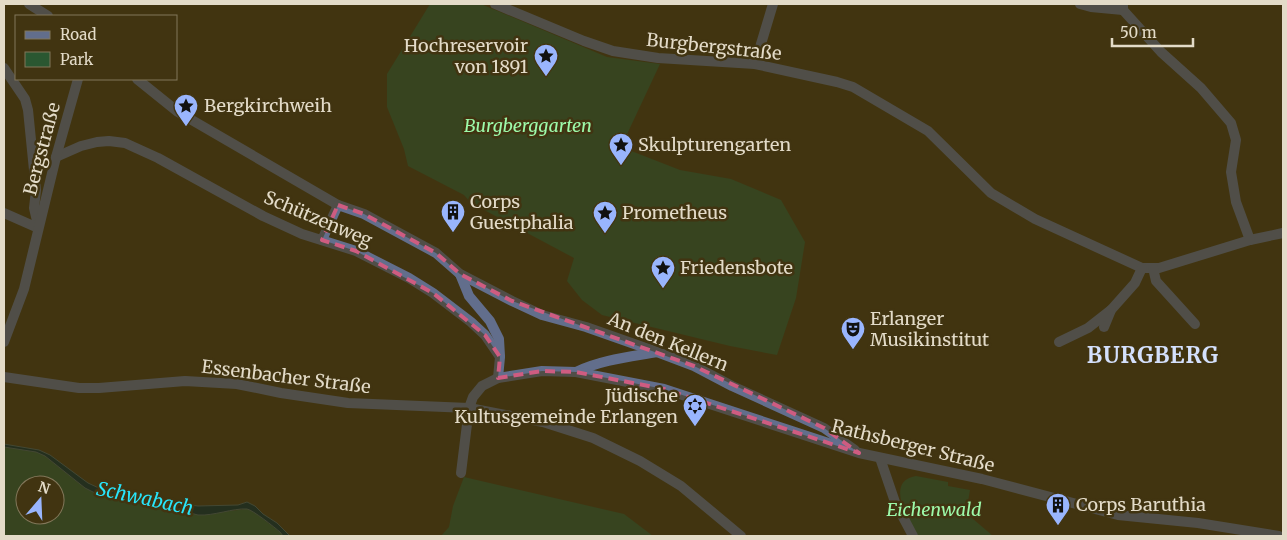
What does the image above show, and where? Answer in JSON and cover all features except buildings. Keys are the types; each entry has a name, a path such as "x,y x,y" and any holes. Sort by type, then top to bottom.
{"street":[{"path":"29,4 46,15"},
{"name":"Burgbergstraße","path":"495,4 613,51 658,58 754,64 852,87 928,131 991,193 1034,218 1142,268 1159,268 1250,240 1283,232"},
{"path":"754,64 773,4"},
{"path":"1080,4 1091,7 1123,7 1161,52 1201,88 1231,123 1236,140 1231,172 1236,202 1250,240"},
{"name":"Bergstraße","path":"4,68 25,98 28,110 36,190 34,208 38,228"},
{"name":"Bergstraße","path":"4,342 24,289 56,157 78,80"},
{"name":"An den Kellern","path":"138,80 178,112 338,205 364,214 436,252 460,274 542,315 657,352 694,366 732,386 824,428 859,453"},
{"name":"Schützenweg","path":"56,157 81,146 97,142 125,143 158,158 263,216 302,234 356,251 409,278 433,293 471,322 485,336 500,357"},
{"path":"322,240 338,205"},
{"path":"4,213 38,228"},
{"path":"1059,342 1088,328 1112,310 1135,283 1142,268"},
{"path":"1153,268 1156,281 1195,324"},
{"name":"An den Kellern","path":"460,274 469,296 490,321 499,339 500,357"},
{"path":"1104,327 1112,310"},
{"path":"576,372 588,366 657,352"},
{"path":"498,378 500,357"},
{"name":"Rathsberger Straße","path":"469,408 473,397 482,386 498,378 542,371 576,372 664,389 859,453 982,479 1118,515 1198,523 1279,536"},
{"name":"Essenbacher Straße","path":"4,377 79,388 185,381 237,384 348,403 469,408 558,426 621,450 681,486 741,536"},
{"path":"461,473 469,408"},
{"path":"880,458 895,502 913,536"}],"highlighted area":[{"path":"338,205 364,214 436,253 460,274 512,301 694,366 824,428 859,453 664,389 576,372 542,371 498,378 500,357 485,335 433,293 356,251 322,240"}],"green space":[{"name":"Burgberggarten","path":"430,4 481,4 607,57 660,64 621,147 680,170 731,179 781,200 805,242 796,298 777,355 730,346 602,315 582,300 567,281 574,258 471,203 464,195 408,166 404,149 387,107 387,74"},
{"path":"4,447 36,452 45,456 85,488 97,494 146,502 198,515 246,509 253,511 283,536 4,536"},
{"name":"Eichenwald","path":"916,476 948,482 948,486 970,490 966,513 993,536 917,536 905,512 900,493 902,485 907,479"},
{"path":"464,477 624,514 653,536 441,536 449,527 453,506"}],"water":[{"path":"4,444 39,450 50,455 88,483 101,489 158,501 198,506 238,505 247,502 277,523 290,536 283,536 264,519 247,509 198,515 146,502 97,494 85,488 45,456 36,452 4,447"}],"place":[{"name":"Hochreservoir von 1891","path":"546,77"},
{"name":"Bergkirchweih","path":"186,127"},
{"name":"Skulpturengarten","path":"621,166"},
{"name":"Corps Guestphalia","path":"453,233"},
{"name":"Prometheus","path":"605,234"},
{"name":"Friedensbote","path":"663,289"},
{"name":"Erlanger Musikinstitut","path":"853,350"},
{"name":"Jüdische Kultusgemeinde Erlangen","path":"695,427"},
{"name":"Corps Baruthia","path":"1058,526"}],"district":[{"name":"BURGBERG","path":"1153,355"}],"water label":[{"name":"Schwabach","path":"145,498"}]}
